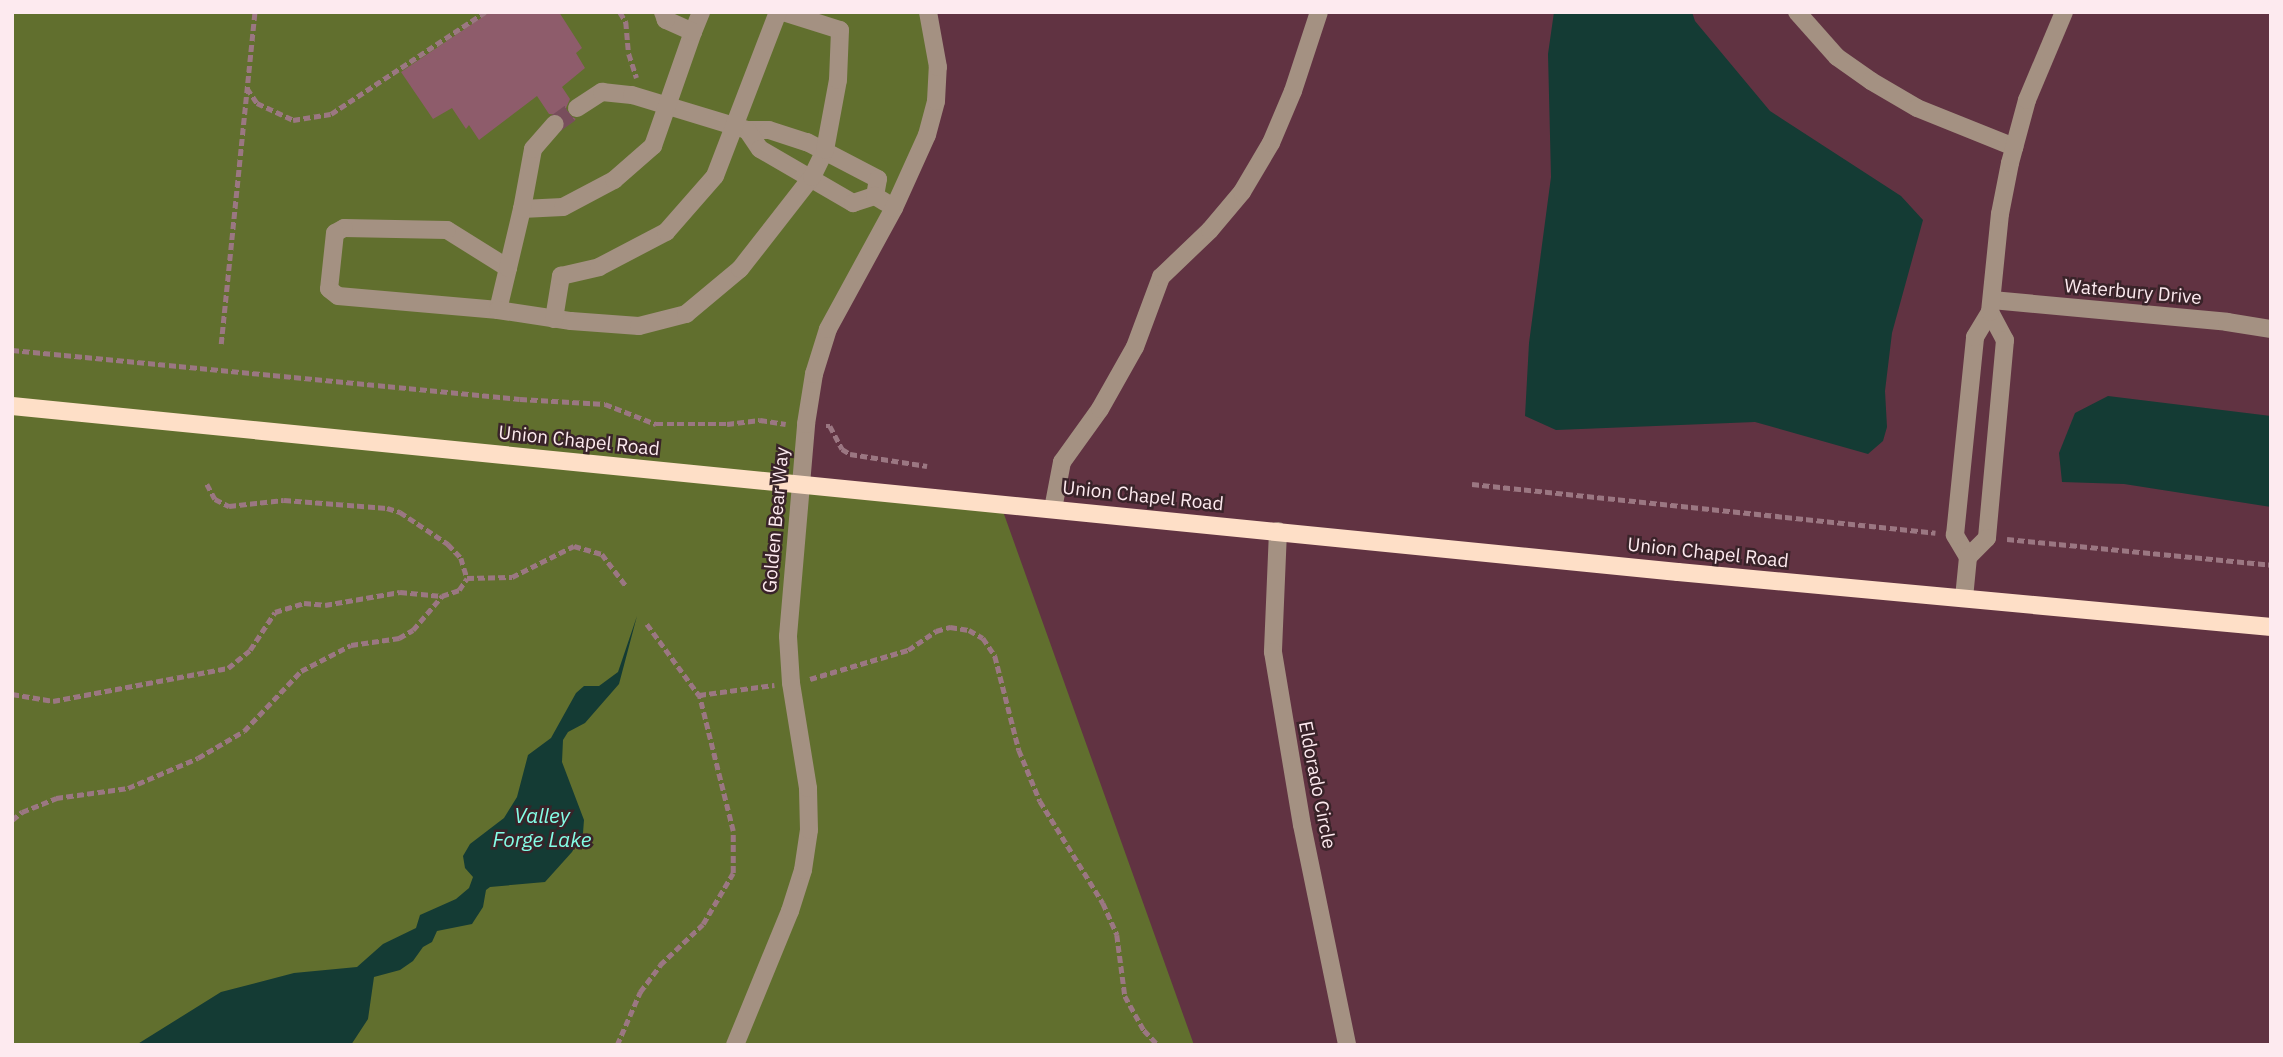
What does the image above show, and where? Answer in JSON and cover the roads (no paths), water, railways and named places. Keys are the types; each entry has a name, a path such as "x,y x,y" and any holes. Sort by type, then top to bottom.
{"main road":[{"name":"Union Chapel Road","path":"12,406 2271,627"}],"street":[{"path":"663,12 666,20 693,33"},
{"path":"522,209 564,207 614,180 653,146 701,12"},
{"path":"554,319 561,276 599,267 666,232 715,176 742,128 778,12"},
{"path":"508,268 447,230 344,228 335,233 329,289 338,296 639,326 685,314 740,269 812,177 825,150 838,80 840,30 783,12"},
{"name":"Golden Bear Way","path":"735,1045 790,911 803,870 809,830 808,788 791,682 788,623 806,424 814,374 828,329 894,208 927,135 936,101 938,67 928,12"},
{"path":"1053,509 1062,462 1100,408 1135,347 1161,277 1210,230 1242,192 1271,143 1293,91 1318,12"},
{"path":"1797,12 1837,57 1871,81 1917,108 2014,147"},
{"path":"1964,598 1968,557 1955,535 1975,337 1991,306 2000,214 2014,147 2027,100 2064,12"},
{"path":"577,108 602,92 632,95 670,104 742,128 769,130 825,150 878,179 875,197"},
{"path":"498,310 533,149 555,124"},
{"path":"742,128 760,149 812,177 853,204 875,197 894,208"},
{"path":"1968,557 1987,538 2005,340 1991,306"},
{"name":"Waterbury Drive","path":"1991,306 2227,321 2271,329"},
{"name":"Eldorado Circle","path":"1278,531 1273,652 1297,798 1347,1045"}],"water":[{"path":"1554,12 1692,12 1695,21 1770,111 1901,196 1923,220 1892,333 1885,391 1887,427 1883,441 1868,454 1755,422 1556,430 1525,416 1529,343 1551,177 1548,54"},
{"path":"2108,396 2271,416 2271,507 2124,484 2062,482 2059,453 2075,413"},
{"name":"Valley Forge Lake","path":"637,616 619,684 585,723 568,732 563,740 562,762 584,820 583,833 572,852 545,882 490,887 486,890 483,907 472,924 437,931 432,942 423,947 413,961 400,970 374,977 368,1019 351,1045 136,1045 221,992 294,973 357,967 383,944 416,928 420,915 456,899 469,888 473,877 465,868 463,856 470,844 504,818 517,797 528,755 551,738 576,693 584,686 599,686 618,672"}],"tunnel":[{"path":"555,124 577,108"}]}
